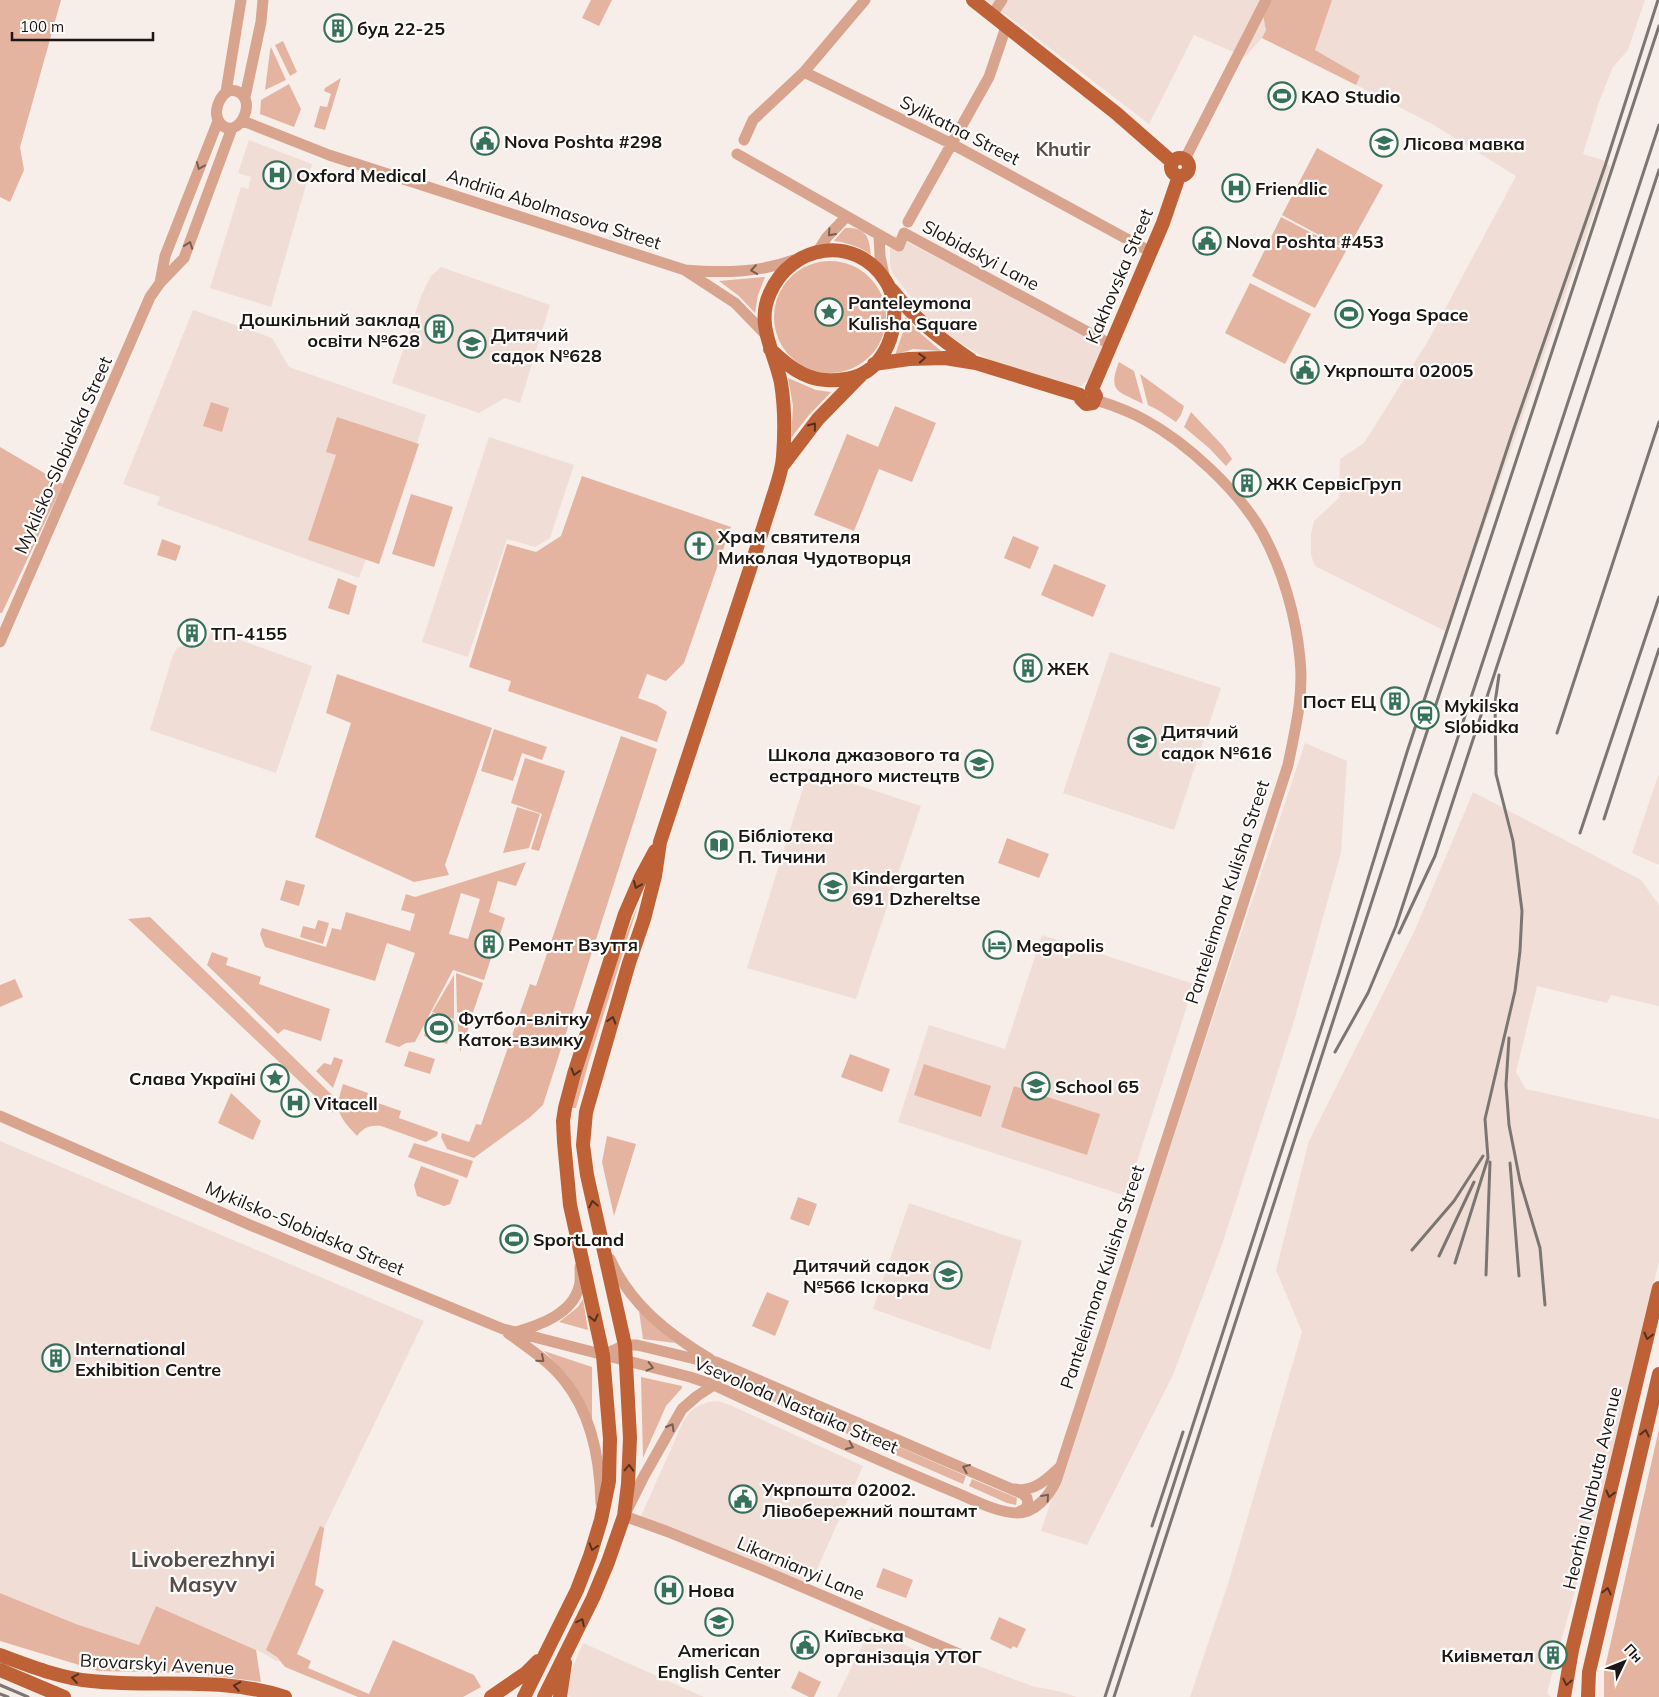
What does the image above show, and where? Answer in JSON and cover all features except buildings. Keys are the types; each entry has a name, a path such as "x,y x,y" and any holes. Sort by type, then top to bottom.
{"main road":[{"path":"973,0 1179,161"},
{"name":"Kakhovska Street","path":"1089,395 1151,252 1179,176 1172,171 1179,161"},
{"path":"544,1697 608,1562 624,1516 628,1484 630,1438 625,1345 587,1175 583,1145 586,1112 623,982 644,919 655,876 660,842 783,465 784,402 780,379 766,336 765,311 769,295 777,280 801,258 818,251 846,252 862,258 875,267 887,283 894,303 894,319 888,344 874,364 818,419 783,465"},
{"name":"Panteleimona Kulisha Street","path":"887,283 923,325 976,363"},
{"path":"770,350 804,375 826,380 844,379 862,374"},
{"name":"Panteleimona Kulisha Street","path":"874,364 945,358 976,363 1089,395"},
{"path":"524,1697 577,1590 601,1520 609,1481 610,1439 603,1355 570,1205 564,1142 565,1108 625,914 641,877 660,842"},
{"name":"Heorhia Narbuta Avenue","path":"1564,1697 1572,1650 1659,1288"},
{"path":"1588,1697 1588,1672 1659,1374"},
{"path":"560,1697 567,1650"},
{"path":"491,1697 526,1673 547,1652"},
{"name":"Brovarskyi Avenue","path":"0,1655 45,1671 92,1681 134,1684 228,1685 273,1693 284,1697"},
{"path":"0,1670 64,1697"}],"street":[{"path":"241,0 226,92 220,100 216,115 218,121 223,126 232,128 238,126 243,121 246,107 244,97 261,22 263,0"},
{"path":"744,140 754,120 804,72 866,0"},
{"path":"992,15 1002,0"},
{"path":"1179,161 1266,0"},
{"path":"908,222 989,77 1006,27"},
{"name":"Sylikatna Street","path":"804,72 952,144 1151,252"},
{"path":"226,92 237,91 244,97"},
{"name":"Mykilsko-Slobidska Street","path":"160,283 165,256 218,121"},
{"name":"Andriia Abolmasova Street","path":"243,121 328,155 685,270 750,271 780,266 801,258"},
{"name":"Mykilsko-Slobidska Street","path":"0,642 150,297 160,283 184,258 232,128"},
{"name":"Slobidskyi Lane","path":"737,154 899,246 904,234 1110,344"},
{"path":"818,251 827,237 846,217"},
{"path":"879,235 880,256 887,283"},
{"name":"Andriia Abolmasova Street","path":"685,270 735,303 766,336"},
{"name":"Panteleimona Kulisha Street","path":"1016,1513 1027,1512 1044,1500 1054,1486 1288,765 1298,717 1301,683 1300,660 1291,608 1269,548 1261,531 1246,510 1203,462 1167,434 1145,420 1089,395"},
{"name":"Mykilsko-Slobidska Street","path":"0,1116 242,1221 503,1329 603,1355"},
{"path":"601,1240 616,1273 630,1295 663,1328 716,1362"},
{"path":"516,1332 540,1325 558,1315 574,1300 579,1286 581,1258"},
{"path":"503,1329 564,1379 581,1406 590,1431 600,1480 601,1520"},
{"path":"603,1355 625,1345"},
{"name":"Vsevoloda Nastaika Street","path":"625,1345 637,1345 716,1362 1010,1488"},
{"name":"Vsevoloda Nastaika Street","path":"603,1355 714,1385 932,1482 1001,1511 1016,1513"},
{"path":"624,1516 682,1409 696,1396 714,1385"},
{"path":"1010,1488 1019,1490 1038,1485 1061,1465"},
{"path":"1010,1488 1027,1498 1028,1504 1025,1509 1016,1513"},
{"name":"Likarnianyi Lane","path":"624,1516 659,1528 752,1566 964,1656"}],"shaded area":[{"path":"0,0 61,0 20,147 24,170 10,202 0,197"},
{"path":"591,0 612,0 599,26 582,18"},
{"path":"987,0 1645,0 1628,50 1613,67 1599,102 1583,154 1606,161 1610,167 1447,632 1315,566 1311,555 1311,534 1314,521 1339,498 1340,459 1364,443 1428,341 1516,176 1432,124 1262,38 1245,57 1194,35 1149,124"},
{"path":"1271,0 1332,0 1315,50 1360,76 1356,85 1262,38 1266,30 1263,15"},
{"path":"283,41 297,72 290,76 275,45"},
{"path":"271,47 286,80 265,90 270,51"},
{"path":"341,78 325,130 314,127 320,106 327,107 331,94 324,91 325,88"},
{"path":"289,84 301,109 294,127 260,114 261,100"},
{"path":"249,140 312,164 271,307 210,288 241,187 248,189 251,177 238,173"},
{"path":"1317,148 1383,185 1347,250 1282,215"},
{"path":"1281,217 1346,251 1315,308 1252,276"},
{"path":"845,228 858,229 865,234 871,255 853,245 834,241"},
{"path":"894,235 1104,345 1091,377 1081,386 1073,388 991,361 950,337 932,324 893,274 890,264 890,249"},
{"path":"830,261 851,265 870,277 882,296 886,317 882,338 870,357 851,369 830,373 809,369 790,357 778,338 774,317 778,296 790,277 809,265"},
{"name":"Дитячий садок №628","path":"441,267 550,305 520,403 505,398 479,413 392,383 421,296 431,276"},
{"path":"765,277 758,295 755,313 739,296 719,281"},
{"path":"1250,283 1311,314 1285,364 1225,333"},
{"path":"193,310 272,338 289,367 426,415 379,564 366,559 359,578 157,505 160,497 123,484"},
{"path":"905,317 941,351 913,349 895,355 904,329"},
{"path":"1119,362 1134,371 1143,404 1122,393 1115,385 1114,380"},
{"path":"1140,374 1184,406 1176,422 1148,405"},
{"path":"788,378 816,390 831,392 809,415 791,438 793,406"},
{"path":"211,402 229,408 222,432 203,426"},
{"path":"895,406 936,423 912,482 879,469 854,531 814,515 847,434 878,447"},
{"path":"1191,412 1223,446 1232,459 1226,466 1209,448 1184,427"},
{"path":"337,417 419,444 379,564 308,540 336,455 326,452"},
{"path":"489,437 574,465 550,538 535,547 507,539 468,657 422,642"},
{"path":"0,447 63,484 2,613 0,613"},
{"path":"582,476 731,527 684,663 666,681 647,674 638,698 657,705 667,712 657,742 508,691 511,681 469,667 507,544 536,552 561,536"},
{"path":"411,494 453,507 434,567 392,554"},
{"path":"1013,536 1039,547 1030,569 1004,558"},
{"path":"162,539 181,546 176,561 157,555"},
{"path":"1054,564 1106,585 1093,617 1041,595"},
{"path":"338,578 357,586 349,615 328,608"},
{"path":"212,630 312,666 276,773 150,730 173,655 178,647 185,646 196,649 208,639"},
{"name":"Дитячий садок №616","path":"1110,652 1221,688 1174,830 1063,793"},
{"path":"337,674 492,728 445,865 449,875 414,882 315,837 351,723 326,713"},
{"path":"494,729 547,747 542,760 522,753 513,781 481,771"},
{"path":"621,736 657,749 543,1105 529,1118 474,1158 447,1149 441,1137 442,1133 469,1142 476,1124 481,1125 530,984 536,986"},
{"path":"1305,743 1347,761 1341,853 1294,1021 1222,1245 1173,1375 1087,1545 1041,1531"},
{"path":"525,758 565,771 539,851 531,849 542,814 511,803"},
{"name":"Kindergarten 691 Dzhereltse","path":"809,769 921,806 856,999 747,968"},
{"path":"1659,773 1659,865 1632,853"},
{"path":"1473,792 1641,880 1659,905 1659,1006 1611,995 1607,1003 1537,986 1516,1072 1526,1089 1659,1119 1659,1261 1601,1496 1547,1693 1551,1697 1190,1697 1228,1584 1302,1332 1276,1270 1309,1141 1415,930"},
{"path":"517,807 540,814 529,848 503,853"},
{"path":"1007,838 1049,854 1039,878 998,863"},
{"path":"526,862 516,886 498,881 489,912 505,918 499,938 485,934 480,951 492,955 484,980 453,970 415,1042 406,1043 399,1047 385,1042 415,953 387,943 375,981 265,947 260,934 262,928 326,947 332,928 341,930 346,912 410,931 415,914 401,910 406,894 415,897","holes":["461,893 480,899 468,939 449,934"]},
{"path":"286,880 305,885 299,906 280,900"},
{"path":"638,905 576,1108 572,1108 575,1088 612,969"},
{"path":"150,917 333,1096 333,1113 128,919"},
{"path":"318,920 329,923 323,944 300,937 303,926 315,929"},
{"name":"School 65","path":"1042,935 1194,984 1126,1196 898,1122 929,1025 1005,1049"},
{"path":"212,952 228,958 226,965 261,977 259,984 330,1009 321,1041 284,1029 278,1034 207,965"},
{"path":"456,973 483,983 471,1018 457,1012"},
{"path":"454,975 454,1019 432,1012"},
{"path":"15,979 23,997 0,1007 0,985"},
{"name":"Футбол-влітку Каток-взимку","path":"432,1013 455,1021 447,1044 424,1036"},
{"path":"457,1015 471,1021 460,1052"},
{"path":"409,1051 435,1059 430,1074 404,1066"},
{"path":"850,1054 890,1069 882,1092 841,1077"},
{"path":"334,1057 343,1060 333,1088 316,1071 324,1063 331,1065"},
{"path":"924,1064 991,1086 981,1117 914,1095"},
{"path":"343,1084 368,1093 366,1099 401,1111 399,1118 438,1132 437,1136 426,1142 381,1126 370,1126 362,1130 357,1136 346,1124 340,1113 339,1101"},
{"path":"1014,1086 1100,1114 1087,1155 1001,1127"},
{"path":"231,1093 261,1121 253,1140 218,1123"},
{"path":"607,1136 636,1144 614,1216 602,1162"},
{"path":"0,1141 424,1321 325,1526 314,1585 284,1661 276,1661 263,1653 156,1606 139,1645 76,1624 0,1593"},
{"path":"414,1143 473,1161 467,1178 408,1157"},
{"path":"421,1166 459,1180 450,1204 444,1206 417,1196 414,1185"},
{"path":"798,1197 817,1204 809,1226 790,1219"},
{"name":"Дитячий садок №566 Іскорка","path":"909,1203 1022,1241 990,1350 873,1309"},
{"path":"767,1292 789,1301 775,1336 752,1326"},
{"path":"583,1299 588,1330 559,1322 578,1307"},
{"path":"639,1311 675,1343 643,1339"},
{"path":"544,1351 592,1367 592,1428 581,1398 568,1376"},
{"path":"727,1375 748,1381 966,1476 963,1484 725,1381"},
{"path":"641,1377 682,1386 666,1406 643,1458"},
{"path":"718,1401 863,1466 806,1594 637,1525 684,1420 698,1406"},
{"path":"1659,1429 1659,1697 1604,1697 1604,1672"},
{"path":"972,1479 1017,1498 1016,1505 1007,1503 969,1486"},
{"path":"320,1526 324,1528 315,1585 324,1590 297,1654 311,1661 308,1668 369,1694 393,1640 474,1675 481,1687 463,1697 358,1697 285,1667 277,1657 266,1650"},
{"path":"883,1568 913,1580 906,1598 876,1587"},
{"path":"0,1593 76,1624 139,1645 156,1606 256,1650 261,1682 191,1673 99,1671 0,1641"},
{"path":"999,1617 1026,1629 1017,1648 1013,1646 1011,1649 990,1639"},
{"path":"871,1627 941,1664 946,1654 1032,1686 1077,1697 837,1697"},
{"path":"583,1643 704,1697 568,1696 567,1688 570,1673"},
{"path":"799,1671 821,1682 814,1697 809,1697 791,1688"}],"railway":[{"path":"1105,1697 1339,973 1407,752 1512,434 1605,166 1658,0"},
{"path":"1114,1697 1419,756 1659,26"},
{"path":"1335,1052 1368,993 1396,926 1659,125"},
{"path":"1399,933 1435,856 1659,170"},
{"path":"1557,733 1659,422"},
{"path":"1580,833 1659,597"},
{"path":"1604,819 1659,649"},
{"path":"1455,1263 1488,1158 1485,1119 1515,991 1520,951 1522,911 1513,841 1496,774 1495,703 1499,675"},
{"path":"1509,1038 1506,1085 1509,1125 1520,1181 1540,1248 1545,1305"},
{"path":"1412,1250 1454,1201 1483,1156"},
{"path":"1486,1275 1490,1162"},
{"path":"1510,1163 1519,1276"},
{"path":"1439,1256 1474,1182"},
{"path":"1152,1526 1183,1432"},
{"path":"0,1685 28,1697"},
{"path":"0,1694 8,1697"}],"place":[{"name":"буд 22-25","path":"338,28"},
{"name":"KAO Studio","path":"1282,96"},
{"name":"Nova Poshta #298","path":"485,141"},
{"name":"Лісова мавка","path":"1384,143"},
{"name":"Oxford Medical","path":"277,175"},
{"name":"Friendlic","path":"1236,188"},
{"name":"Nova Poshta #453","path":"1207,241"},
{"name":"Panteleymona Kulisha Square","path":"829,312"},
{"name":"Yoga Space","path":"1349,314"},
{"name":"Дошкільний заклад освіти №628","path":"439,329"},
{"name":"Дитячий садок №628","path":"472,344"},
{"name":"Укрпошта 02005","path":"1305,370"},
{"name":"ЖК СервісГруп","path":"1247,483"},
{"name":"Храм святителя Миколая Чудотворця","path":"699,546"},
{"name":"ТП-4155","path":"192,633"},
{"name":"ЖЕК","path":"1028,668"},
{"name":"Пост ЕЦ","path":"1395,701"},
{"name":"Mykilska Slobidka","path":"1425,715"},
{"name":"Дитячий садок №616","path":"1142,741"},
{"name":"Школа джазового та естрадного мистецтв","path":"979,764"},
{"name":"Бібліотека П. Тичини","path":"719,845"},
{"name":"Kindergarten 691 Dzhereltse","path":"833,887"},
{"name":"Ремонт Взуття","path":"489,944"},
{"name":"Megapolis","path":"997,945"},
{"name":"Футбол-влітку Каток-взимку","path":"439,1028"},
{"name":"Слава Україні","path":"275,1078"},
{"name":"School 65","path":"1036,1086"},
{"name":"Vitacell","path":"295,1103"},
{"name":"SportLand","path":"514,1239"},
{"name":"Дитячий садок №566 Іскорка","path":"948,1275"},
{"name":"International Exhibition Centre","path":"56,1358"},
{"name":"Укрпошта 02002. Лівобережний поштамт","path":"743,1499"},
{"name":"Нова","path":"669,1590"},
{"name":"American English Center","path":"719,1622"},
{"name":"Київська організація УТОГ","path":"805,1645"},
{"name":"Киівметал","path":"1553,1655"}],"district":[{"name":"Khutir","path":"1063,149"},
{"name":"Livoberezhnyi Masyv","path":"203,1572"}]}
